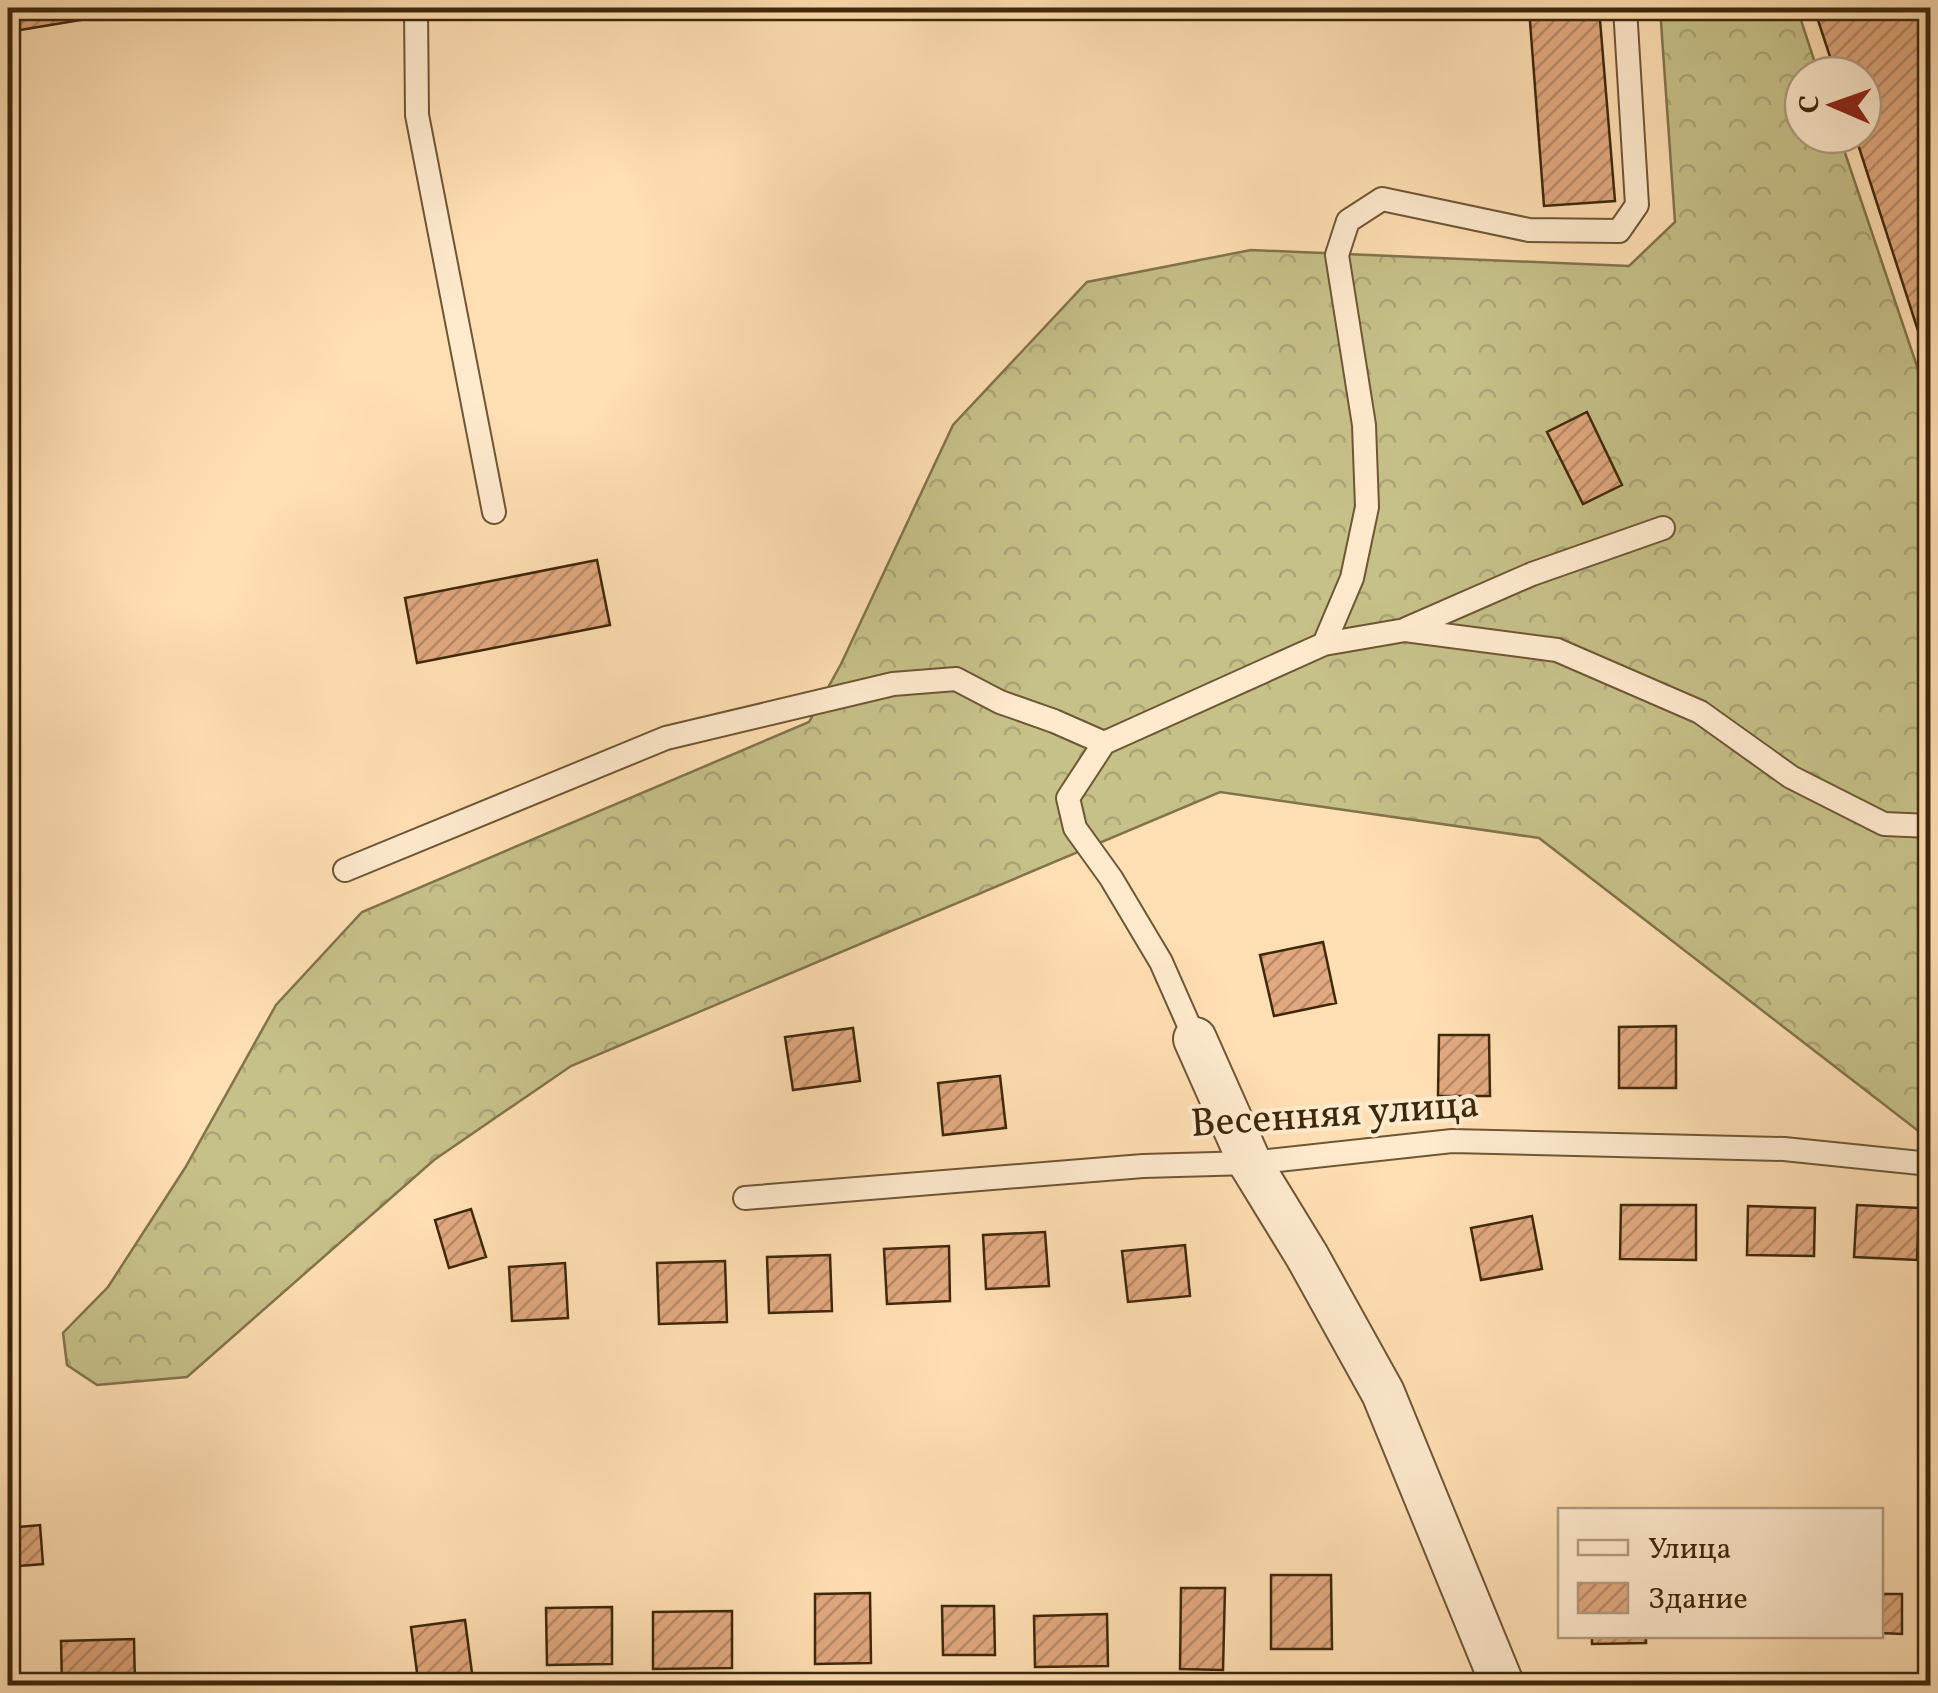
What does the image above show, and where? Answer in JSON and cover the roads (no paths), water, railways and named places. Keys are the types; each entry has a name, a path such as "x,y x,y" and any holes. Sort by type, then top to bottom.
{"street":[{"path":"1195,1039 1250,1163 1384,1393 1503,1686"}],"lane":[{"path":"416,8 416,115 494,512"},
{"path":"1324,644 1352,578 1366,506 1364,426 1337,254 1348,222 1382,199 1529,230 1619,231 1637,206 1625,8"},
{"path":"1195,1039 1161,962 1111,878 1075,828 1068,798 1104,743 1324,644 1405,630 1532,574 1663,528"},
{"path":"1405,630 1557,650 1700,712 1791,778 1884,824 1930,826"},
{"path":"345,870 666,738 893,684 956,679 1000,702 1054,720 1104,743"},
{"name":"Весенняя улица","path":"745,1198 1143,1166 1250,1163 1452,1141 1784,1149 1930,1164"}]}
